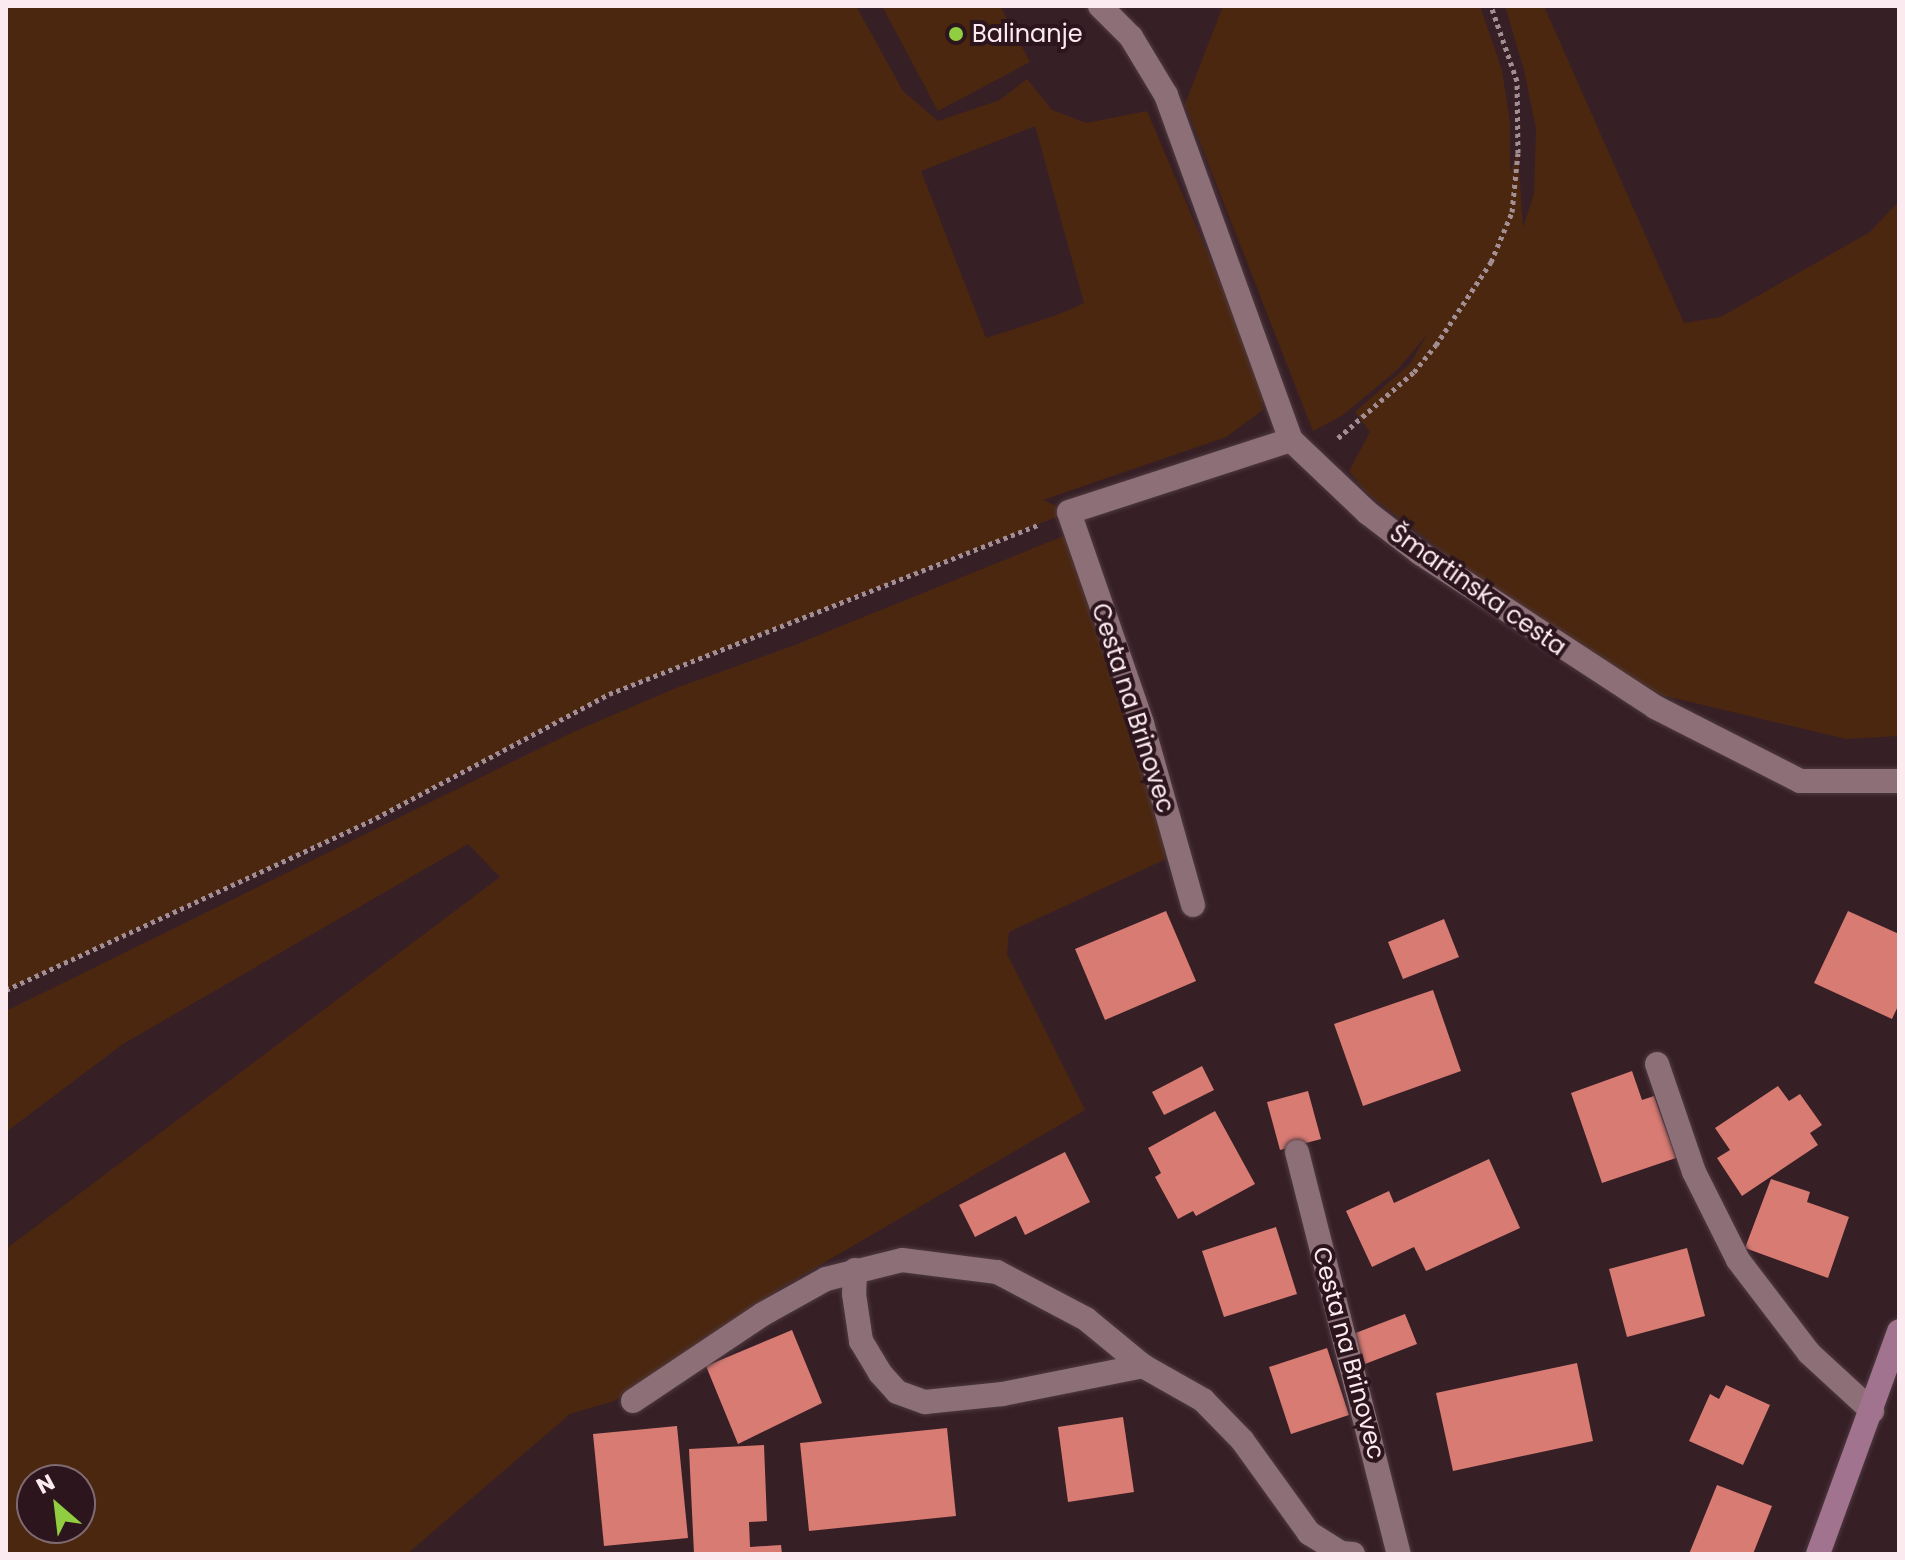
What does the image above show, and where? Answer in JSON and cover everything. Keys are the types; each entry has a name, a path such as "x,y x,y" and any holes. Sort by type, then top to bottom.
{"main road":[{"path":"1818,1554 1899,1331"}],"street":[{"path":"1069,512 1291,440 1166,95 1131,37 1100,6"},
{"name":"Šmartinska cesta","path":"1291,440 1368,513 1420,553 1655,707 1800,781 1899,781"},
{"name":"Cesta na Brinovec","path":"1069,512 1142,723 1193,905"},
{"path":"1657,1064 1694,1172 1738,1260 1809,1353 1872,1411"},
{"name":"Cesta na Brinovec","path":"1297,1152 1399,1554"},
{"path":"633,1401 763,1314 826,1279 902,1260 997,1272 1086,1319 1143,1366 1203,1400 1242,1440 1309,1533 1341,1553 1353,1554"},
{"path":"855,1270 854,1294 861,1341 880,1373 897,1392 925,1402 1003,1394 1143,1366"}],"path":[{"path":"1313,460 1414,372 1436,345 1491,262 1512,212 1518,153 1517,81 1491,6"},
{"path":"6,990 376,818 609,694 1069,512"}],"shaded area":[{"path":"6,6 856,6 903,91 938,121 1000,100 1027,79 1052,110 1086,123 1147,111 1261,378 1263,410 1226,437 1043,500 1069,512 609,694 376,818 6,990","holes":["1035,126 1084,303 986,338 921,171"]},
{"name":"Balinanje","path":"882,6 1000,6 1030,62 938,111"},
{"path":"1223,6 1480,6 1502,70 1510,123 1510,173 1518,153 1523,227 1534,194 1536,129 1524,70 1505,6 1544,6 1684,323 1721,317 1870,232 1899,201 1899,736 1846,739 1661,695 1553,632 1482,582 1367,493 1349,471 1370,432 1355,412 1410,364 1427,335 1397,370 1343,415 1313,431 1185,104"},
{"path":"1066,535 1135,727 1166,859 1009,932 1007,954 1085,1110 781,1288 614,1401 570,1414 407,1554 6,1554 6,1249 500,877 468,844 123,1044 6,1132 6,1011 571,733 676,688 792,646"}],"building":[{"path":"1166,911 1196,981 1105,1020 1075,949"},
{"path":"1848,911 1899,934 1899,1004 1892,1019 1814,983"},
{"path":"1444,919 1459,957 1403,979 1388,942"},
{"path":"1433,990 1461,1071 1363,1106 1334,1024"},
{"path":"1202,1066 1214,1090 1164,1115 1152,1092"},
{"path":"1632,1071 1642,1100 1654,1096 1676,1158 1602,1183 1571,1093"},
{"path":"1778,1086 1789,1101 1800,1094 1822,1125 1810,1133 1818,1145 1742,1196 1717,1158 1730,1150 1715,1128"},
{"path":"1308,1091 1321,1139 1280,1150 1267,1102"},
{"path":"1215,1111 1255,1184 1196,1216 1193,1211 1178,1219 1155,1177 1161,1173 1148,1148"},
{"path":"1065,1152 1090,1202 1025,1235 1016,1216 975,1237 959,1205"},
{"path":"1489,1159 1520,1228 1426,1271 1414,1247 1372,1267 1346,1211 1389,1191 1394,1203"},
{"path":"1771,1179 1810,1192 1807,1202 1849,1217 1828,1278 1745,1248"},
{"path":"1276,1227 1297,1294 1224,1317 1202,1251"},
{"path":"1687,1248 1705,1316 1627,1337 1609,1269"},
{"path":"1405,1314 1417,1344 1365,1364 1353,1334"},
{"path":"792,1330 822,1403 738,1444 706,1366"},
{"path":"1327,1348 1349,1415 1291,1434 1269,1367"},
{"path":"1577,1363 1593,1441 1453,1471 1436,1393"},
{"path":"1726,1385 1770,1405 1743,1465 1689,1441 1710,1394 1719,1399"},
{"path":"1123,1417 1134,1492 1068,1502 1058,1427"},
{"path":"677,1426 688,1538 604,1546 593,1434"},
{"path":"947,1428 956,1516 809,1531 800,1443"},
{"path":"764,1445 767,1521 749,1522 750,1547 781,1545 782,1554 694,1554 689,1449"},
{"path":"1717,1485 1772,1506 1753,1554 1689,1554"}],"place":[{"name":"Balinanje","path":"956,34"}]}
